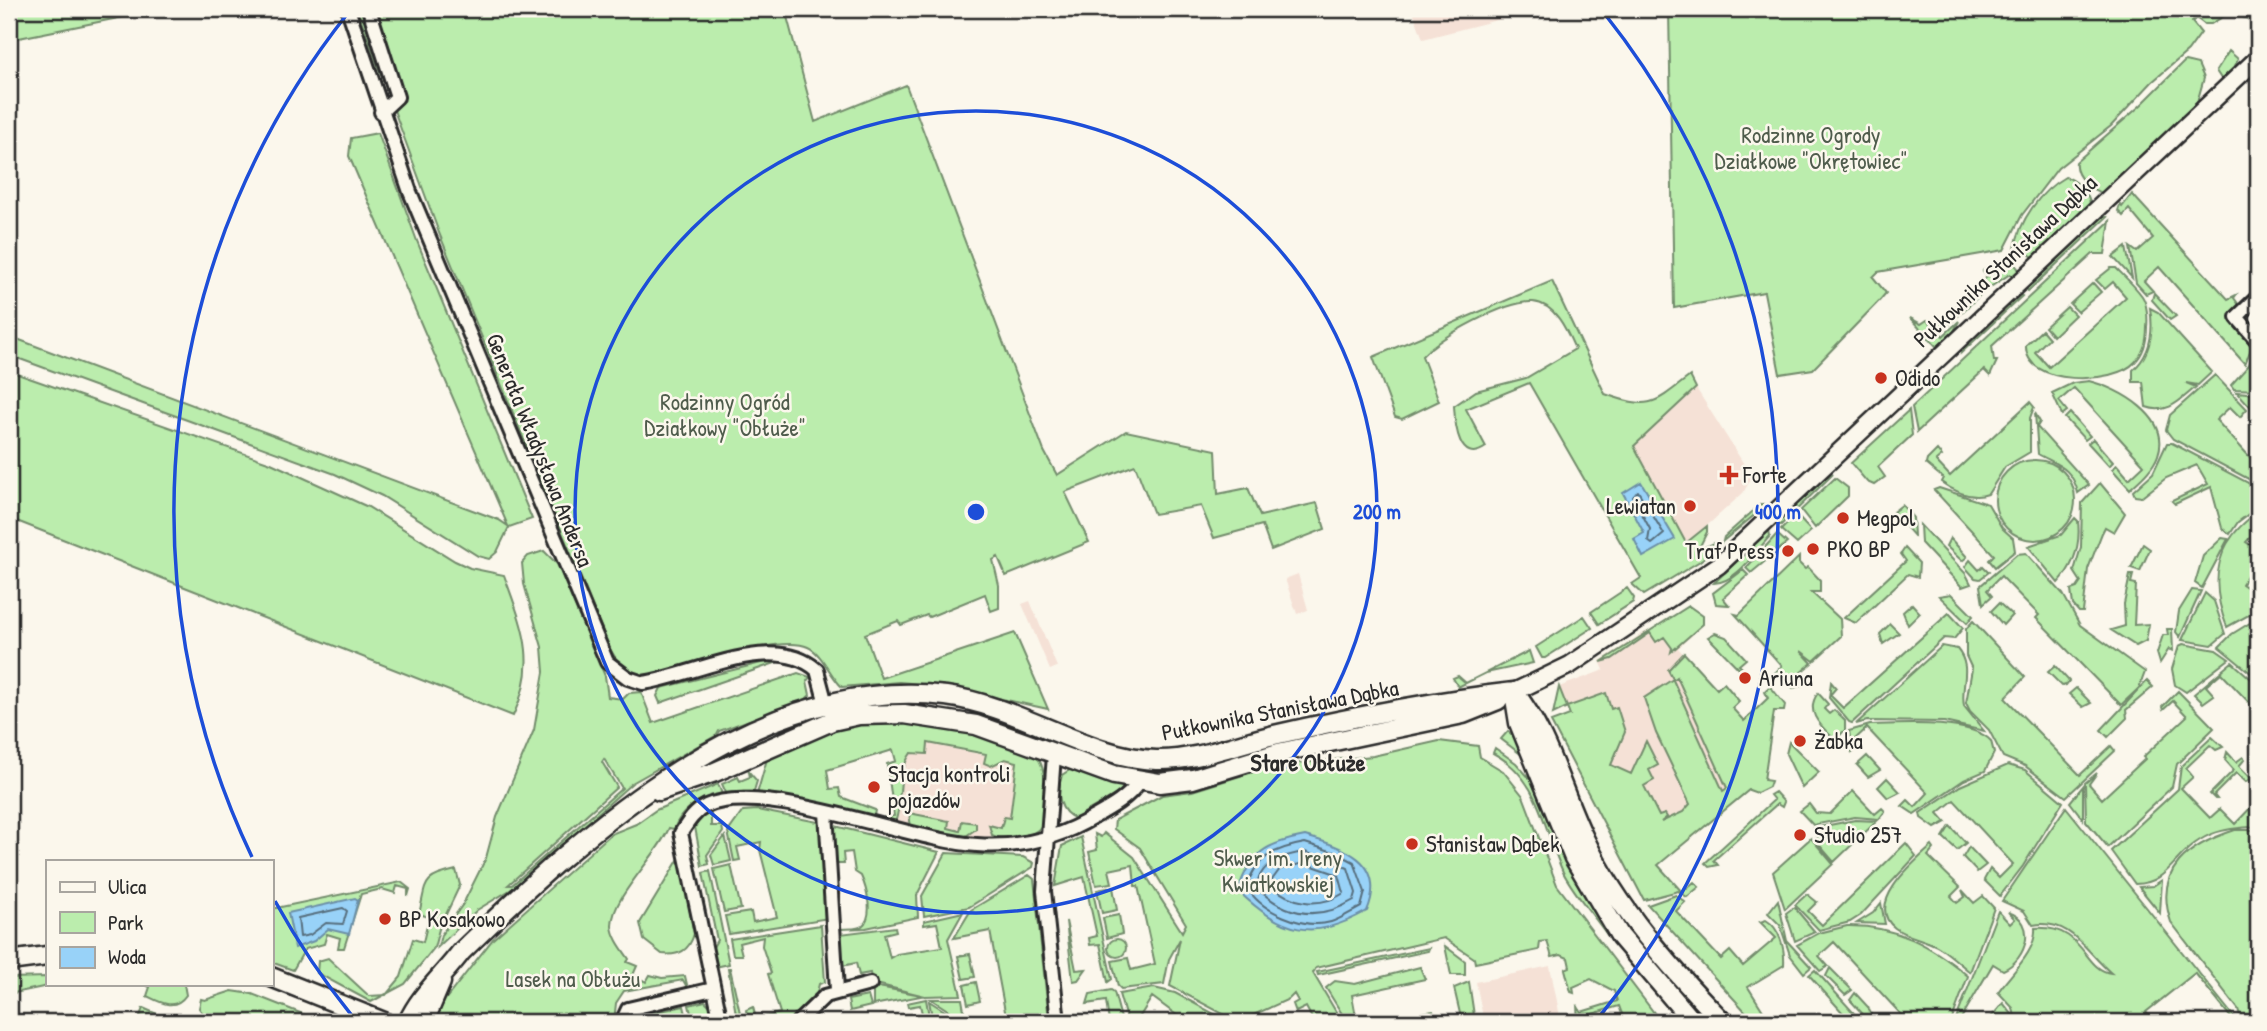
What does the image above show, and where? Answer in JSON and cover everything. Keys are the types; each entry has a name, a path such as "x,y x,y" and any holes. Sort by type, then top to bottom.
{"main road":[{"name":"Pułkownika Stanisława Dąbka","path":"408,1022 418,1000 461,952 602,826 642,797 715,772 829,713 876,695 947,696 1003,710 1116,753 1139,759 1167,760 1462,699 1514,692"},
{"name":"Pułkownika Stanisława Dąbka","path":"829,713 882,713 949,720 1011,736 1054,755 1140,781 1160,783 1193,779 1278,752 1463,714 1514,692"},
{"path":"1514,692 1519,723 1574,858 1620,936 1693,1022"},
{"path":"1514,692 1537,726 1586,841 1617,897 1672,970 1723,1022"},
{"path":"1054,755 1059,732"},
{"path":"11,960 46,946"},
{"path":"11,960 46,956"},
{"name":"Pułkownika Stanisława Dąbka","path":"424,1022 443,975"},
{"path":"273,978 384,1022"}],"street":[{"name":"Generała Władysława Andersa","path":"348,9 410,192 607,662 628,678 643,683 758,654 788,655 817,670 829,713"},
{"path":"369,9 397,97 381,112"},
{"name":"Pułkownika Stanisława Dąbka","path":"1514,692 1570,665 1729,556 2258,58"},
{"path":"2256,339 2237,317 2258,296"},
{"path":"1054,755 1044,891 1058,1022"},
{"path":"721,1022 681,833 699,811 726,801 754,799 826,812 962,844 1001,846 1029,844 1081,825 1120,802 1140,781"},
{"path":"826,812 837,990"},
{"path":"798,1022 816,1002 837,990 870,984"},
{"path":"622,1022 628,1009 713,989"}],"shaded area":[{"path":"1412,9 1540,9 1423,39"},
{"path":"1696,388 1752,477 1743,493 1687,544 1634,446"},
{"path":"1298,574 1308,610 1297,614 1285,579"},
{"path":"1030,601 1057,667 1050,670 1022,604"},
{"path":"1703,616 1700,628 1678,648 1718,692 1754,781 1643,878 1551,722 1570,715 1559,687 1604,670 1600,661 1645,632"},
{"path":"928,743 1017,762 1010,818 1001,828 990,825 992,835 999,839 970,839 895,823 899,811 898,780 902,769 911,753"},
{"path":"1550,966 1561,1022 1484,1022 1476,982"}],"green space":[{"path":"9,9 163,9 9,40"},
{"name":"Rodzinny Ogród Działkowy \"Obłuże\"","path":"357,9 785,9 815,122 906,85 1044,451 1057,475 1126,431 1216,450 1218,494 1248,488 1260,516 1317,503 1325,529 1271,550 1262,525 1214,538 1201,506 1154,514 1135,465 1065,492 1089,542 1006,576 998,557 993,560 999,585 999,608 991,611 985,594 929,617 927,615 901,625 898,621 865,634 881,678 1015,633 1048,709 943,686 899,682 842,687 813,650 795,644 756,648 655,675 633,673 623,667 610,649 439,233"},
{"name":"Rodzinne Ogrody Działkowe \"Okrętowiec\"","path":"1669,9 2258,9 2258,22 2229,13 2211,24 2204,24 2196,18 2192,22 2201,33 2188,51 2152,82 2111,126 2058,168 2022,215 2004,250 1878,272 1873,277 1886,293 1880,300 1813,369 1780,374 1764,292 1674,308"},
{"path":"2229,51 2238,59 2232,73 2222,80 2216,71"},
{"path":"2185,61 2198,64 2204,78 2196,106 2103,193 2088,186 2080,177 2076,162 2141,105"},
{"path":"378,133 417,241 532,519 509,527 497,552 489,559 478,556 382,496 335,474 9,355 9,336 499,520 508,526 349,156 351,138"},
{"path":"2065,177 2082,188 2090,204 2033,257 2021,248 2015,249 2021,228 2032,208 2047,190"},
{"path":"2132,194 2228,299 2236,295 2234,298 2239,305 2230,314 2254,341 2245,364 2159,267 2144,281 2153,291 2146,294 2136,283 2130,247 2137,252 2153,238 2129,209 2123,216 2118,211 2120,205 2122,207"},
{"path":"2101,215 2107,217 2028,291 2024,287"},
{"path":"2110,221 2105,254 2093,254 1992,346 1994,361 1997,361 1990,376 1984,370 1917,432 1912,407"},
{"path":"2126,247 2132,278 2113,257"},
{"path":"2013,262 2020,271 2014,277 2010,274 1983,292 1942,331 1936,325 1988,276 1983,271 1986,268"},
{"path":"2111,268 2116,268 2130,282 2145,303 2146,337 2138,358 2124,370 2091,378 2054,375 2039,369 2029,359 2026,345 2042,330 2049,338 2035,352 2049,367 2126,297 2113,282 2105,289 2096,280"},
{"path":"1552,281 1605,394 1632,402 1650,402 1659,399 1690,376 1696,388 1634,446 1686,543 1707,526 1707,532 1698,550 1717,542 1721,543 1700,561 1644,595 1632,584 1641,578 1529,383 1466,409 1486,447 1470,451 1464,447 1457,432 1454,406 1476,391 1526,378 1575,349 1554,313 1541,304 1521,303 1491,313 1443,339 1422,356 1439,401 1402,419 1395,417 1373,357"},
{"path":"2093,283 2101,292 2078,312 2070,304"},
{"path":"2018,293 2022,296 1961,353 1962,346"},
{"path":"2154,293 2176,316 2170,320 2152,300"},
{"path":"2067,307 2075,315 2053,336 2045,327"},
{"path":"2150,308 2158,312 2212,372 2198,385 2186,383 2196,387 2173,405 2161,409 2146,407 2143,382 2133,382 2133,370 2144,357 2150,342"},
{"path":"1910,318 1921,324 1927,320 1943,336 1959,321 1953,333 1937,347"},
{"path":"2256,343 2258,390 2234,389 2231,385 2249,365"},
{"path":"9,371 271,463 368,507 455,561 470,568 504,575 522,629 527,662 521,697 513,716 9,518"},
{"path":"2215,375 2247,409 2240,417 2230,407 2216,420 2258,466 2258,484 2173,439 2166,430 2170,415"},
{"path":"2089,381 2127,397 2140,406 2157,428 2160,441 2156,460 2130,489 2112,469 2117,465 2129,479 2144,465 2074,388 2059,401 2067,411 2062,415 2052,393 2073,383"},
{"path":"2237,392 2258,394 2258,415"},
{"path":"2030,402 2034,407 2030,418 2030,452 2005,467 1988,494 1975,496 1958,492 1941,482 1943,478 1926,464 1937,450 1942,456 1936,461 1950,476"},
{"path":"1909,410 1912,435 1878,467 1885,477 1874,485 1867,482 1851,463"},
{"path":"2035,413 2040,422 2037,427 2089,485 2078,493 2068,472 2038,454"},
{"path":"2070,413 2090,436 2085,440 2065,418"},
{"path":"2093,439 2113,462 2109,466 2088,443"},
{"path":"2167,443 2172,443 2258,488 2258,507 2238,522 2230,534 2222,528 2211,487 2175,504 2172,501 2208,484 2197,465 2166,478 2142,497 2135,496 2133,491 2153,473"},
{"path":"2035,460 2050,463 2063,472 2072,485 2075,500 2072,515 2063,528 2050,537 2035,540 2020,537 2007,528 1998,515 1995,500 1998,485 2007,472 2020,463"},
{"path":"1833,474 1781,525 1776,525 1822,479"},
{"path":"1835,478 1848,488 1848,496 1815,528 1801,510"},
{"path":"2100,483 2125,513 2114,532 2105,527 2102,533 2088,569 2083,612 2079,612 2073,605 2071,590 2077,588 2081,582 2074,571 2081,547 2082,503"},
{"path":"1939,488 1988,504 2002,528 2013,538 2015,551 1995,567 1989,560 1994,555 1934,490"},
{"path":"1764,504 1763,508 1723,541 1724,537"},
{"path":"1902,505 1913,518 1914,536 1893,512"},
{"path":"2258,512 2258,529 2246,542 2256,549 2255,562 2242,584 2258,595 2258,610 2227,627 2218,594 2220,564 2232,536"},
{"path":"1796,515 1811,531 1797,544 1781,530"},
{"path":"2075,518 2079,530 2077,548 2072,563 2058,583 2028,546 2061,535"},
{"path":"1920,525 1966,574 1971,584 1962,587 1921,543"},
{"path":"1769,530 1770,536 1738,572 1722,582 1714,583"},
{"path":"1777,534 1787,543 1751,573 1746,568"},
{"path":"1950,538 1967,557 1962,561 1946,546"},
{"path":"2222,538 2228,539 2202,588 2195,583 2203,556"},
{"path":"2143,544 2150,549 2140,571 2131,568"},
{"path":"1905,548 1919,563 1918,577 1908,574 1856,623 1844,618 1906,561 1901,554"},
{"path":"544,551 558,565 605,676 608,697 623,699 629,693 641,692 653,723 798,673 810,677 807,681 810,695 805,700 719,731 717,735 632,783 515,887 477,910 438,947 441,935 463,904 486,858 497,817 534,730 544,672 542,647 524,584 522,563 528,556","holes":["604,759 622,788 512,885 508,885 617,787 602,762"]},
{"path":"2026,553 2063,594 2080,625 2145,672 2139,688 2121,705 2036,618 2039,615 2001,576 1987,590 1992,596 1983,604 1980,586 2017,554"},
{"path":"1799,557 1799,563 1805,569 1808,567 1820,580 1820,592 1811,592 1840,619 1841,636 1814,661 1801,651 1812,663 1794,678 1801,686 1793,688 1775,673 1782,666 1735,614 1739,615"},
{"path":"1970,560 1979,570 1983,566 1989,572 1980,579 1975,578 1965,567"},
{"path":"1743,570 1748,575 1723,598 1729,605 1716,604 1713,593"},
{"path":"2130,575 2133,575 2131,583 2136,584 2134,625 2149,624 2146,641 2136,646 2111,630 2125,626 2124,604"},
{"path":"1627,588 1634,598 1633,602 1599,624 1591,612"},
{"path":"2192,590 2201,591 2180,637 2176,632 2179,611"},
{"path":"2205,593 2214,601 2225,634 2212,645 2182,640"},
{"path":"1951,594 1973,616 1967,623 1939,596"},
{"path":"1999,603 2012,615 2003,625 1991,611"},
{"path":"1912,604 1920,613 1908,625 1903,612"},
{"path":"1689,606 1703,616 1703,624 1671,652 1672,648 1664,637 1656,642 1650,633 1612,659 1601,662"},
{"path":"1949,613 1963,628 1954,639 1944,638 1852,723 1849,722 1829,698 1831,682 1836,688 1830,695 1843,708"},
{"path":"1584,616 1592,628 1542,658 1536,647"},
{"path":"2258,618 2258,679 2219,647 2232,634"},
{"path":"1973,621 2025,677 2005,698 2080,775 2111,746 2115,751 2066,797 2025,766 2003,757 1989,730 1970,711 1966,703 1972,669 1966,656 1966,629"},
{"path":"1890,624 1899,633 1883,644 1880,634"},
{"path":"2167,629 2172,629 2173,651 2169,649 2160,663 2157,653 2163,635 2168,635"},
{"path":"1715,633 1726,637 1746,659 1739,665 1747,673 1745,675 1708,637"},
{"path":"2183,644 2216,650 2229,659 2186,692 2175,685 2172,669 2179,646"},
{"path":"1942,646 1957,649 1962,656 1965,670 1964,706 1984,731 1944,722 1867,721 1856,724"},
{"path":"1529,651 1533,663 1486,673 1466,683"},
{"path":"1684,653 1717,689 1724,683 1739,701 1732,708 1744,721 1768,698 1765,692 1770,686 1785,705 1784,711 1774,711 1764,780 1771,781 1769,787 1757,793 1749,790 1658,865 1682,892 1694,882 1699,887 1687,897 1678,891 1644,900 1551,722 1570,715 1567,707 1606,693 1611,709 1617,707 1625,732 1611,765 1631,774 1646,741 1658,765 1649,770 1654,780 1644,786 1659,816 1665,814 1667,817 1661,822 1683,812 1690,804 1656,733 1644,698 1673,679 1668,670","holes":["1677,677 1727,788 1723,791 1673,680"]},
{"path":"765,662 778,662 660,703 657,696 661,688"},
{"path":"2232,662 2258,685 2258,712 2221,673 2206,686 2214,695 2203,703 2194,694"},
{"path":"2055,666 2069,681 2066,685 2062,686 2048,672"},
{"path":"1458,676 1466,683 1458,687 1453,678"},
{"path":"2147,681 2153,687 2126,710 2127,718 2108,737 2101,730"},
{"path":"1559,687 1567,707 1553,714"},
{"path":"2076,688 2091,703 2083,707 2069,694"},
{"path":"2178,691 2214,728 2177,764 2172,787 2108,847 2086,821 2085,783 2097,773 2089,784 2102,799 2145,759 2143,757 2187,716 2173,701 2163,710 2162,707"},
{"path":"1818,693 1828,704 1824,709 1829,714 1834,710 1845,721 1845,730 1835,740 1814,713 1814,700"},
{"path":"892,720 963,730 1036,756 1043,769 1046,789 1046,810 1042,825 1033,833 1019,838 992,835 989,825 1001,828 1004,817 1010,818 1017,762 1005,759 991,766 984,763 986,754 928,743 927,754 911,753 906,762 895,823 886,817 894,816 887,764 896,761 893,750 827,770 830,789 839,788 841,797 875,810 874,816 757,794 767,759 845,724"},
{"path":"1934,724 1968,729 1991,741 1994,753 1985,771 1964,780 1914,814 1902,806 1908,800 1915,807 1928,793 1867,728 1853,741 1859,748 1852,753 1849,731 1870,725"},
{"path":"1508,731 1518,741 1527,759 1501,739"},
{"path":"2212,737 2223,747 2216,750 2210,745 2186,768 2193,777 2181,788 2210,818 2220,809 2235,824 2258,800 2258,826 2207,836 2191,846 2163,874 2146,883 2135,884 2111,851 2178,789 2181,766"},
{"name":"Skwer im. Ireny Kwiatkowskiej","path":"1439,741 1478,746 1480,757 1503,771 1523,796 1557,885 1661,1022 1625,1022 1619,1006 1582,1017 1583,1022 1578,1022 1577,1005 1581,1012 1617,1001 1614,991 1591,979 1573,987 1574,993 1571,992 1565,969 1570,967 1568,958 1561,955 1552,957 1547,941 1540,942 1539,950 1475,963 1474,958 1444,938 1316,968 1313,973 1342,1022 1314,1022 1306,1007 1296,1012 1293,1004 1298,1001 1294,994 1289,999 1238,1022 1170,986 1180,939 1169,959 1164,984 1121,989 1118,986 1112,961 1128,958 1131,970 1155,964 1138,886 1135,886 1133,865 1109,870 1112,883 1096,885 1089,852 1097,850 1095,834 1101,837 1104,833 1134,857 1182,932 1186,924 1140,848 1114,829 1115,820 1162,795 1192,791 1272,766 1373,756"},
{"path":"1789,742 1819,772 1802,788 1786,754"},
{"path":"1495,748 1516,763 1532,781 1577,880 1613,943 1563,872 1531,790 1509,763 1493,753"},
{"path":"2227,752 2236,762 2243,757 2245,759 2239,766 2252,779 2246,782 2236,773 2214,795 2215,799 2210,794 2234,770 2225,760"},
{"path":"1867,756 1880,770 1868,777 1857,765"},
{"path":"2008,765 2025,770 2063,802 2023,866 2000,896 1984,880 1990,869 1999,878 2013,864 1954,800 1938,813 1946,822 1935,828 1921,818 1920,813 1960,786"},
{"path":"1071,769 1127,788 1118,797 1115,795 1077,819 1062,807 1059,795 1062,775"},
{"path":"749,772 757,781 754,791 726,793 722,784 738,777 740,781 750,777"},
{"path":"1887,778 1900,792 1888,798 1878,787"},
{"name":"Lasek na Obłużu","path":"718,784 722,794 693,805 682,815 674,829 669,828 619,902 612,926 616,939 629,959 627,962 637,966 633,975 646,982 650,975 662,978 685,976 688,989 683,980 624,991 616,1003 614,1022 434,1022 445,1000 493,939 611,834 636,824 656,810"},
{"path":"2083,786 2083,819 2070,802"},
{"path":"1853,791 1875,814 1882,808 1885,811 1879,819 1855,817 1813,825 1800,811 1809,804 1816,813 1830,814"},
{"path":"1557,792 1714,1022 1701,1022 1631,940 1587,869"},
{"path":"1775,792 1784,802 1782,807 1777,804 1714,860 1718,865 1709,867 1705,863 1774,800 1770,795"},
{"path":"2066,807 2238,1022 2231,1022 2233,1020 2195,973 2146,1012 2153,1022 2036,1022 2033,1015 2029,1018 2015,1017 2013,1008 1998,992 2028,953 2035,937 2035,928 2064,933 2074,940 2094,964 2111,973 2068,932 2046,924 2033,925 2024,911 2002,901"},
{"path":"757,810 823,823 829,918 729,934 725,916 751,912 753,922 777,917 760,850 761,842 737,847 740,860 734,861 728,832 743,811"},
{"path":"711,812 711,826 722,826 723,832 707,855 709,864 702,866 695,827 702,817"},
{"path":"909,813 949,821 948,828 960,831 962,821 976,823 976,829 963,838 911,828"},
{"path":"1855,820 1877,821 1834,862 1815,840 1821,833 1814,828"},
{"path":"835,826 939,852 917,895 918,917 852,929 862,926 866,921 868,901 861,876 855,872 852,852 843,853 844,864 835,864 832,829"},
{"path":"1950,826 1966,843 1957,850 1943,837"},
{"path":"2235,830 2258,830 2258,1022 2242,1022 2238,1009 2171,922 2167,903 2167,887 2179,862 2203,843"},
{"path":"725,836 731,861 714,865 711,855"},
{"path":"1081,837 1112,979 1108,982 1100,944 1090,945 1089,938 1097,936 1084,877 1055,886 1062,846"},
{"path":"1811,838 1833,864 1785,909 1773,872"},
{"path":"1906,843 1916,856 1861,915 1850,922 1819,930 1795,905 1807,894 1817,902 1808,911 1822,925"},
{"path":"1932,846 1934,849 1928,856 1960,887 1951,896 1957,903 1965,897 1962,890 1974,903 1983,896 1994,908 1970,972 1935,945 1895,928 1887,918 1885,907 1895,884"},
{"path":"1969,847 1986,865 1977,872 1963,857"},
{"path":"946,853 1023,857 1034,863 1033,867 969,907 924,916 922,896"},
{"path":"680,857 694,934 689,945 682,951 662,954 644,940 640,923"},
{"path":"731,865 741,909 724,912 714,869"},
{"path":"456,870 460,885 439,929 434,948 405,984 387,993 401,977 413,939 423,942 429,917 419,914 427,883 437,876"},
{"path":"710,871 729,964 715,967 712,949 717,940 703,873"},
{"path":"1029,875 1034,879 1049,1020 1007,1022 990,931 954,938 971,910"},
{"path":"2162,880 2160,913 2139,887 2153,886"},
{"path":"401,882 410,889 408,896 408,889 397,886 395,893 382,889 361,894 344,948 338,948 340,938 327,934 324,944 305,949 293,970 273,963 273,909"},
{"path":"1113,887 1117,910 1102,913 1097,890"},
{"path":"1676,895 1685,902 1676,911 1721,959 1730,951 1743,966 1776,938 1760,922 1766,920 1775,928 1784,952 1784,965 1748,987 1770,1022 1755,1022 1648,905"},
{"path":"1778,900 1787,941 1811,967 1804,973 1790,955 1780,925 1768,913"},
{"path":"1881,903 1885,924 1857,923 1873,913"},
{"path":"1794,907 1815,932 1795,941 1786,913"},
{"path":"1998,911 2010,924 2015,919 2008,912 2023,923 2026,941 2023,950 2011,965 2003,970 1993,964 1959,1022 1955,1022"},
{"path":"963,912 948,939 961,995 925,996 872,983 870,973 859,975 856,963 842,966 840,934 895,927 896,931 884,934 890,958 897,954 942,947 937,923 924,925 924,921"},
{"path":"1119,915 1122,934 1107,938 1103,918"},
{"path":"1066,921 1076,970 1086,969 1078,980 1073,981"},
{"path":"821,925 825,982 819,984 816,997 793,1022 748,1022 746,1010 753,1007 756,1019 780,1013 768,974 771,973 762,946 763,937 739,943 742,955 733,955 730,939"},
{"path":"1847,926 1882,929 1912,939 1941,955 1968,976 1951,1022 1908,1022 1834,942 1819,956 1828,966 1820,971 1797,945 1819,933"},
{"path":"1117,939 1123,942 1126,948 1123,954 1117,957 1111,954 1108,948 1111,942"},
{"path":"1445,946 1465,961 1465,975 1451,975"},
{"path":"1429,948 1428,951 1318,975 1317,972"},
{"path":"970,954 975,977 963,979 958,956"},
{"path":"328,958 369,996 384,995 371,1002 317,973 318,961"},
{"path":"1420,967 1425,979 1352,995 1357,1022 1347,1022 1326,988 1335,981 1355,984"},
{"path":"728,968 742,1022 726,1022 726,1016 736,1014"},
{"path":"1830,968 1852,990 1845,995 1826,976"},
{"path":"1815,970 1860,1020 1866,1022 1851,1022 1809,975"},
{"path":"46,977 46,986 48,986 9,994 9,978"},
{"path":"976,982 980,1001 968,1004 964,985"},
{"path":"1469,982 1475,1022 1462,1022 1454,988"},
{"path":"148,986 184,986 186,995 177,1003 163,1003 147,996 150,987"},
{"path":"873,986 916,994 921,996 873,1005"},
{"path":"1154,988 1175,993 1229,1022 1186,1022 1152,997 1139,1018 1145,1022 1127,1022 1119,994"},
{"path":"1111,990 1114,992 1122,1022 1109,1022 1106,1001 1087,1004 1090,994"},
{"path":"232,991 252,994 323,1022 209,1022 199,1008 201,999"},
{"path":"1855,993 1868,1007 1873,1019 1869,1021 1850,1000"},
{"path":"868,996 871,1006 850,1011 848,1000"},
{"path":"926,999 930,1022 924,1022 920,1005 908,1007 907,1003"},
{"path":"931,999 962,999 966,1022"},
{"path":"705,1001 713,1009 715,1022 693,1022 689,1005"},
{"path":"929,1001 962,1022 933,1022"},
{"path":"2003,1003 2012,1014 2012,1022 1987,1022"},
{"path":"684,1006 688,1022 633,1022 642,1015"},
{"path":"143,1008 175,1022 154,1022 140,1016"},
{"path":"1433,1011 1434,1014 1400,1022 1398,1019 1386,1021 1386,1018"}],"water":[{"path":"1641,482 1675,539 1643,557 1634,539 1644,533 1623,493"},
{"path":"1305,836 1347,851 1367,868 1372,880 1372,894 1367,911 1330,927 1298,928 1269,916 1238,891 1254,858 1270,846"},
{"path":"355,898 358,900 349,934 328,929 314,941 295,948 288,913"}],"place":[{"name":"Odido","path":"1881,378"},
{"name":"Forte","path":"1729,475"},
{"name":"Lewiatan","path":"1690,506"},
{"name":"Megpol","path":"1843,518"},
{"name":"PKO BP","path":"1813,549"},
{"name":"Traf Press","path":"1788,551"},
{"name":"Ariuna","path":"1745,678"},
{"name":"Żabka","path":"1800,741"},
{"name":"Stacja kontroli pojazdów","path":"874,787"},
{"name":"Studio 257","path":"1800,835"},
{"name":"Stanisław Dąbek","path":"1412,844"},
{"name":"BP Kosakowo","path":"385,919"}],"district":[{"name":"Stare Obłuże","path":"1308,763"}]}
